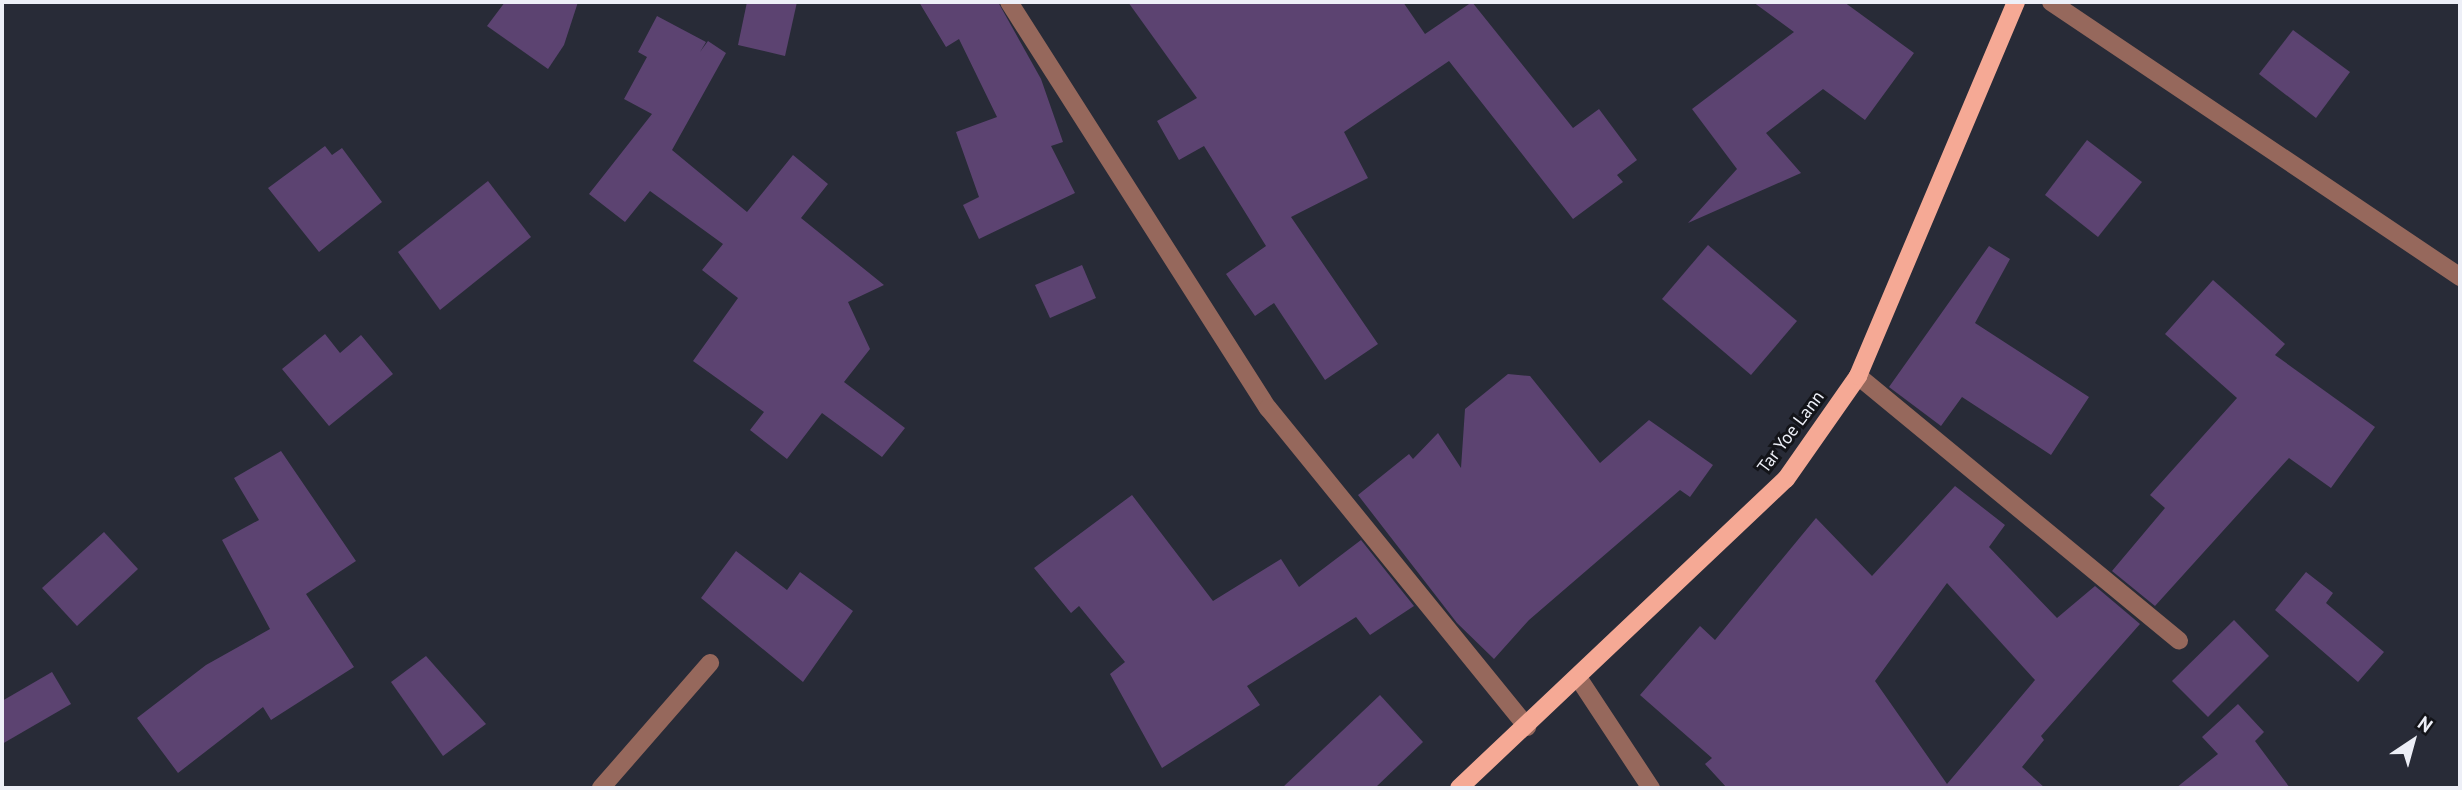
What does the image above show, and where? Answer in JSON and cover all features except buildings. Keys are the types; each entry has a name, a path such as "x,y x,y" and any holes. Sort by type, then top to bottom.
{"main road":[{"name":"Tar Yoe Lann","path":"1459,788 1579,679 1786,479 1858,376 2016,2"}],"street":[{"path":"1009,2 1268,408 1527,727"},
{"path":"2050,2 2460,277"},
{"path":"1858,376 2179,641"},
{"path":"601,788 710,663"},
{"path":"1579,679 1651,788"}]}
